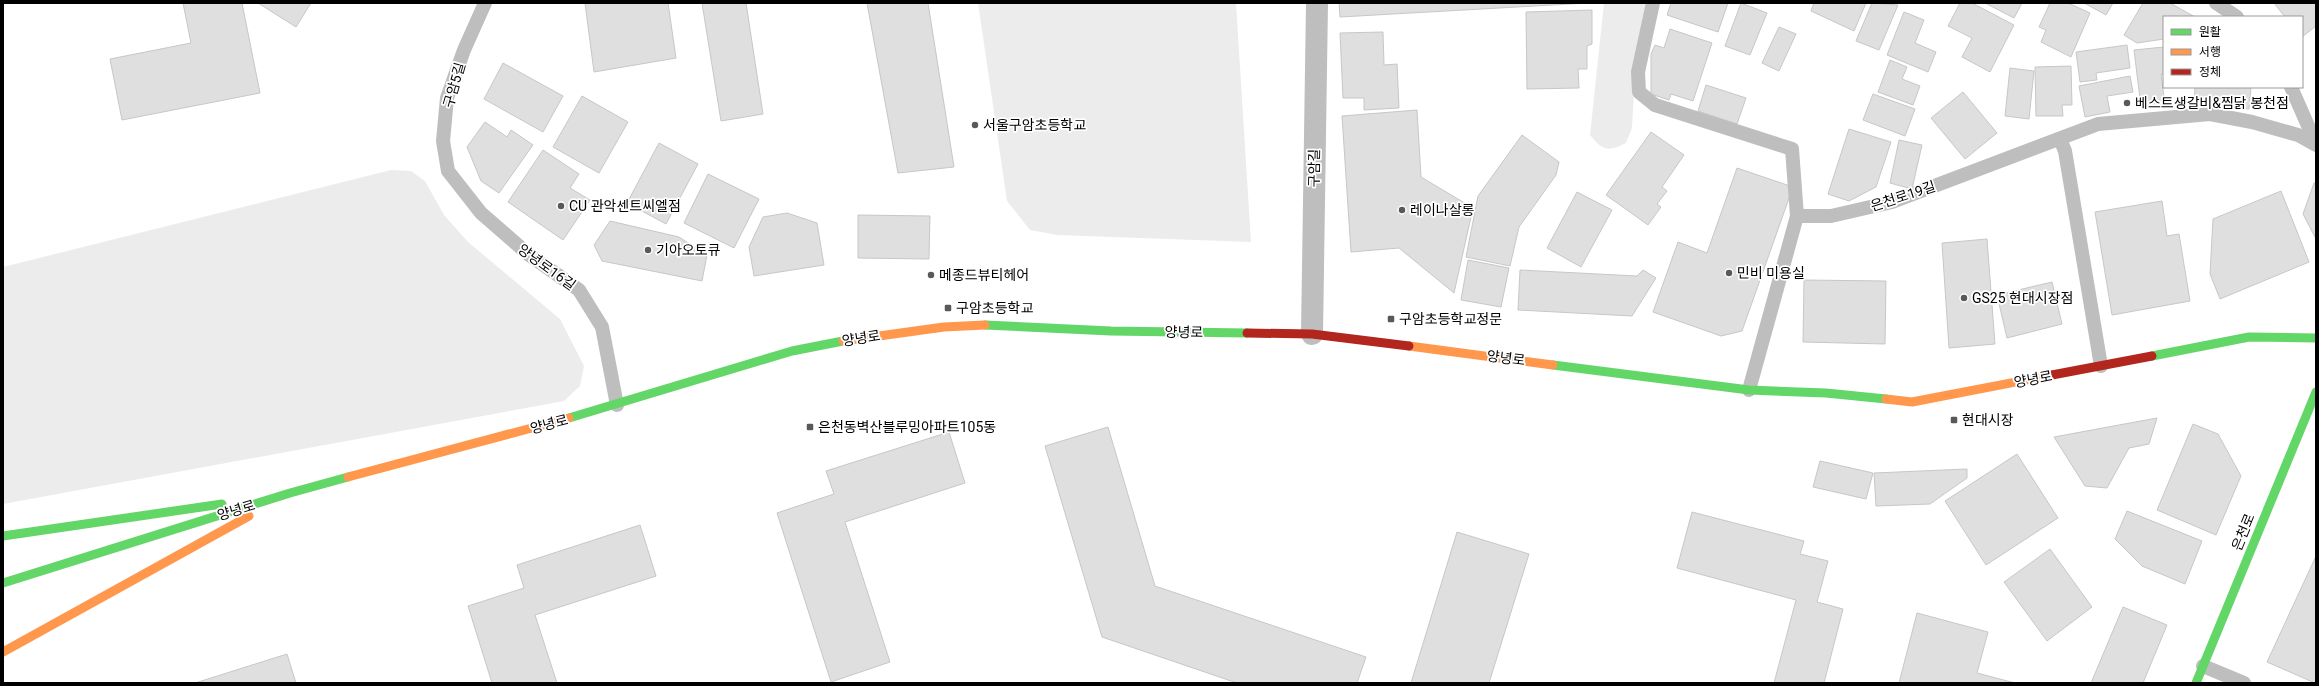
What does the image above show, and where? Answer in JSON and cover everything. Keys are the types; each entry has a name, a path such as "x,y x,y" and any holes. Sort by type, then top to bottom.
{"main road":[{"name":"양녕로","path":"3,583 290,493 617,406 792,351 856,338 944,327 996,325 1111,331 1312,334 1749,390 1826,393 1912,402 2249,337 2316,338"},
{"name":"은천로","path":"2196,683 2316,392"},
{"path":"3,536 290,493"},
{"path":"3,652 290,493"}],"street":[{"name":"구암길","path":"1312,334 1317,3"}],"lane":[{"name":"구암5길","path":"448,171 443,141 447,98 464,50 485,3"},
{"path":"1653,3 1638,72 1640,92 1655,105 1792,149 1797,216 1749,390"},
{"path":"2216,3 2236,16"},
{"path":"2291,88 2314,143"},
{"name":"은천로19길","path":"1797,216 1831,216 1892,202 2098,124 2210,114 2252,122 2298,135 2314,143"},
{"path":"2060,139 2065,151 2101,366"},
{"name":"양녕로16길","path":"448,171 480,214 528,254 579,290 602,327 617,406"},
{"path":"2203,666 2244,683"}],"shaded area":[{"path":"978,3 1236,3 1251,242 1057,235 1030,230 1007,201"},
{"path":"1604,3 1646,3 1635,72 1632,128 1626,143 1610,149 1602,147 1590,135"},
{"path":"391,170 411,171 425,181 444,215 468,242 560,319 584,366 580,386 564,401 3,504 3,267"}],"building":[{"path":"183,3 242,3 260,93 122,120 110,59 191,43"},
{"path":"258,3 311,3 296,27"},
{"path":"585,3 668,3 676,58 594,72"},
{"path":"702,3 746,3 763,114 721,121"},
{"path":"867,3 928,3 954,167 898,173"},
{"path":"1339,3 1588,3 1340,17"},
{"path":"1671,3 1728,3 1718,32 1667,15"},
{"path":"1741,3 1767,13 1750,55 1725,46"},
{"path":"1814,3 1866,3 1854,31 1811,11"},
{"path":"1872,3 1898,5 1879,50 1856,41"},
{"path":"1960,3 1972,3 2014,25 1990,72 1962,57 1972,38 1948,26"},
{"path":"1985,3 2022,3 2014,18"},
{"path":"2050,3 2068,3 2090,13 2071,57 2041,42 2046,30 2039,27"},
{"path":"2084,3 2113,3 2106,15"},
{"path":"2143,3 2170,3 2193,16 2163,16 2163,39 2137,43 2124,35"},
{"path":"2274,3 2316,3 2316,26 2303,36 2303,16 2284,16"},
{"path":"1592,10 1592,44 1587,46 1587,69 1578,69 1579,88 1527,89 1526,12"},
{"path":"1904,12 1924,20 1915,43 1936,52 1928,72 1887,55"},
{"path":"1779,27 1796,34 1779,71 1762,63"},
{"path":"1670,29 1712,43 1693,101 1671,94 1669,100 1651,94 1651,54 1655,45 1664,48"},
{"path":"1383,32 1384,65 1397,64 1399,108 1364,110 1364,98 1343,98 1340,33"},
{"path":"2127,45 2130,68 2096,73 2097,80 2080,82 2076,52"},
{"path":"2163,47 2163,74 2161,74 2165,105 2141,107 2134,50"},
{"path":"1890,60 1907,67 1902,79 1920,86 1913,105 1878,92"},
{"path":"503,63 563,96 543,132 484,99"},
{"path":"2071,66 2072,105 2062,105 2063,116 2036,116 2035,67"},
{"path":"2010,68 2034,71 2029,119 2005,116"},
{"path":"2130,76 2133,92 2107,96 2110,112 2085,117 2079,86"},
{"path":"1706,85 1746,98 1737,124 1698,111"},
{"path":"2195,88 2251,88 2249,109 2194,104"},
{"path":"1963,92 1997,133 1965,159 1931,118"},
{"path":"1873,94 1915,109 1905,136 1863,120"},
{"path":"582,96 628,122 599,173 553,147"},
{"path":"1417,110 1421,177 1473,208 1454,293 1399,248 1351,252 1342,116"},
{"path":"485,122 507,137 511,130 533,145 499,193 481,181 467,147"},
{"path":"1849,129 1891,142 1876,187 1849,201 1828,194"},
{"path":"1651,132 1684,155 1662,187 1667,191 1657,204 1661,207 1648,225 1606,195"},
{"path":"1522,135 1559,162 1556,175 1519,227 1510,266 1466,257 1478,196"},
{"path":"1899,140 1922,145 1912,189 1890,183"},
{"path":"659,143 698,164 666,224 627,203"},
{"path":"543,150 579,174 570,188 590,200 563,240 508,202"},
{"path":"1737,168 1793,187 1742,331 1721,336 1653,312 1678,242 1707,253"},
{"path":"708,174 759,199 734,248 684,223"},
{"path":"2314,183 2316,183 2316,239 2303,214"},
{"path":"2281,191 2309,262 2220,299 2210,274 2213,219"},
{"path":"1577,192 1612,210 1581,267 1547,248"},
{"path":"2162,201 2167,236 2179,234 2190,301 2112,315 2095,212"},
{"path":"787,213 817,223 824,265 754,276 749,247 763,217"},
{"path":"858,215 930,216 929,259 858,258"},
{"name":"기아오토큐","path":"610,221 679,237 707,255 702,281 602,261 594,245"},
{"path":"1987,239 1995,344 1949,348 1942,243"},
{"path":"1468,260 1509,268 1501,307 1461,300"},
{"path":"1520,270 1637,276 1643,270 1656,278 1632,316 1518,310"},
{"path":"1804,280 1886,281 1885,344 1803,342"},
{"path":"2052,282 2062,324 2007,338 1997,295"},
{"path":"2157,418 2149,444 2129,448 2107,488 2085,486 2054,437"},
{"path":"2193,424 2218,434 2241,476 2216,535 2157,510"},
{"path":"1108,427 1155,586 1366,657 1357,683 1237,683 1102,637 1045,446"},
{"path":"949,432 965,483 845,522 890,662 831,682 777,513 834,494 826,471"},
{"path":"2017,454 2058,518 1986,565 1945,501"},
{"path":"1820,461 1873,473 1866,499 1813,487"},
{"path":"1967,469 1967,478 1930,504 1876,506 1874,473"},
{"path":"2127,511 2202,541 2185,584 2142,566 2115,539"},
{"path":"1692,512 1804,541 1800,554 1828,561 1817,602 1843,609 1824,683 1774,683 1796,600 1677,568"},
{"path":"640,525 656,576 535,615 557,683 492,683 468,606 524,588 517,565"},
{"path":"1457,532 1529,554 1489,683 1411,683"},
{"path":"2050,549 2092,607 2047,641 2004,582"},
{"path":"2316,556 2316,683 2315,683 2267,662"},
{"path":"2123,607 2167,625 2143,683 2091,683"},
{"path":"1917,613 1988,632 1977,673 2015,683 1899,683"},
{"path":"287,654 296,683 195,683"}],"traffic: fast":[{"path":"985,325 1111,331 1247,333"},
{"path":"2152,356 2249,337 2316,338"},
{"path":"569,418 792,351 843,341"},
{"path":"1553,365 1749,390 1826,393 1886,399"},
{"path":"2196,683 2316,392"},
{"path":"3,583 290,493 348,477"},
{"path":"3,536 222,504"}],"traffic: slow":[{"path":"843,341 944,327 985,325"},
{"path":"1409,346 1553,365"},
{"path":"1886,399 1912,402 2052,375"},
{"path":"348,477 569,418"},
{"path":"3,652 249,516"}],"traffic: jam":[{"path":"1247,333 1312,334 1409,346"},
{"path":"2052,375 2152,356"}],"place":[{"name":"베스트생갈비&찜닭 봉천점","path":"2127,103"},
{"name":"서울구암초등학교","path":"975,125"},
{"name":"CU 관악센트씨엘점","path":"561,206"},
{"name":"레이나살롱","path":"1402,210"},
{"name":"기아오토큐","path":"648,250"},
{"name":"민비 미용실","path":"1729,273"},
{"name":"메종드뷰티헤어","path":"931,275"},
{"name":"GS25 현대시장점","path":"1964,298"},
{"name":"구암초등학교","path":"948,308"},
{"name":"구암초등학교정문","path":"1391,319"},
{"name":"현대시장","path":"1954,420"},
{"name":"은천동벽산블루밍아파트105동","path":"810,427"}]}
